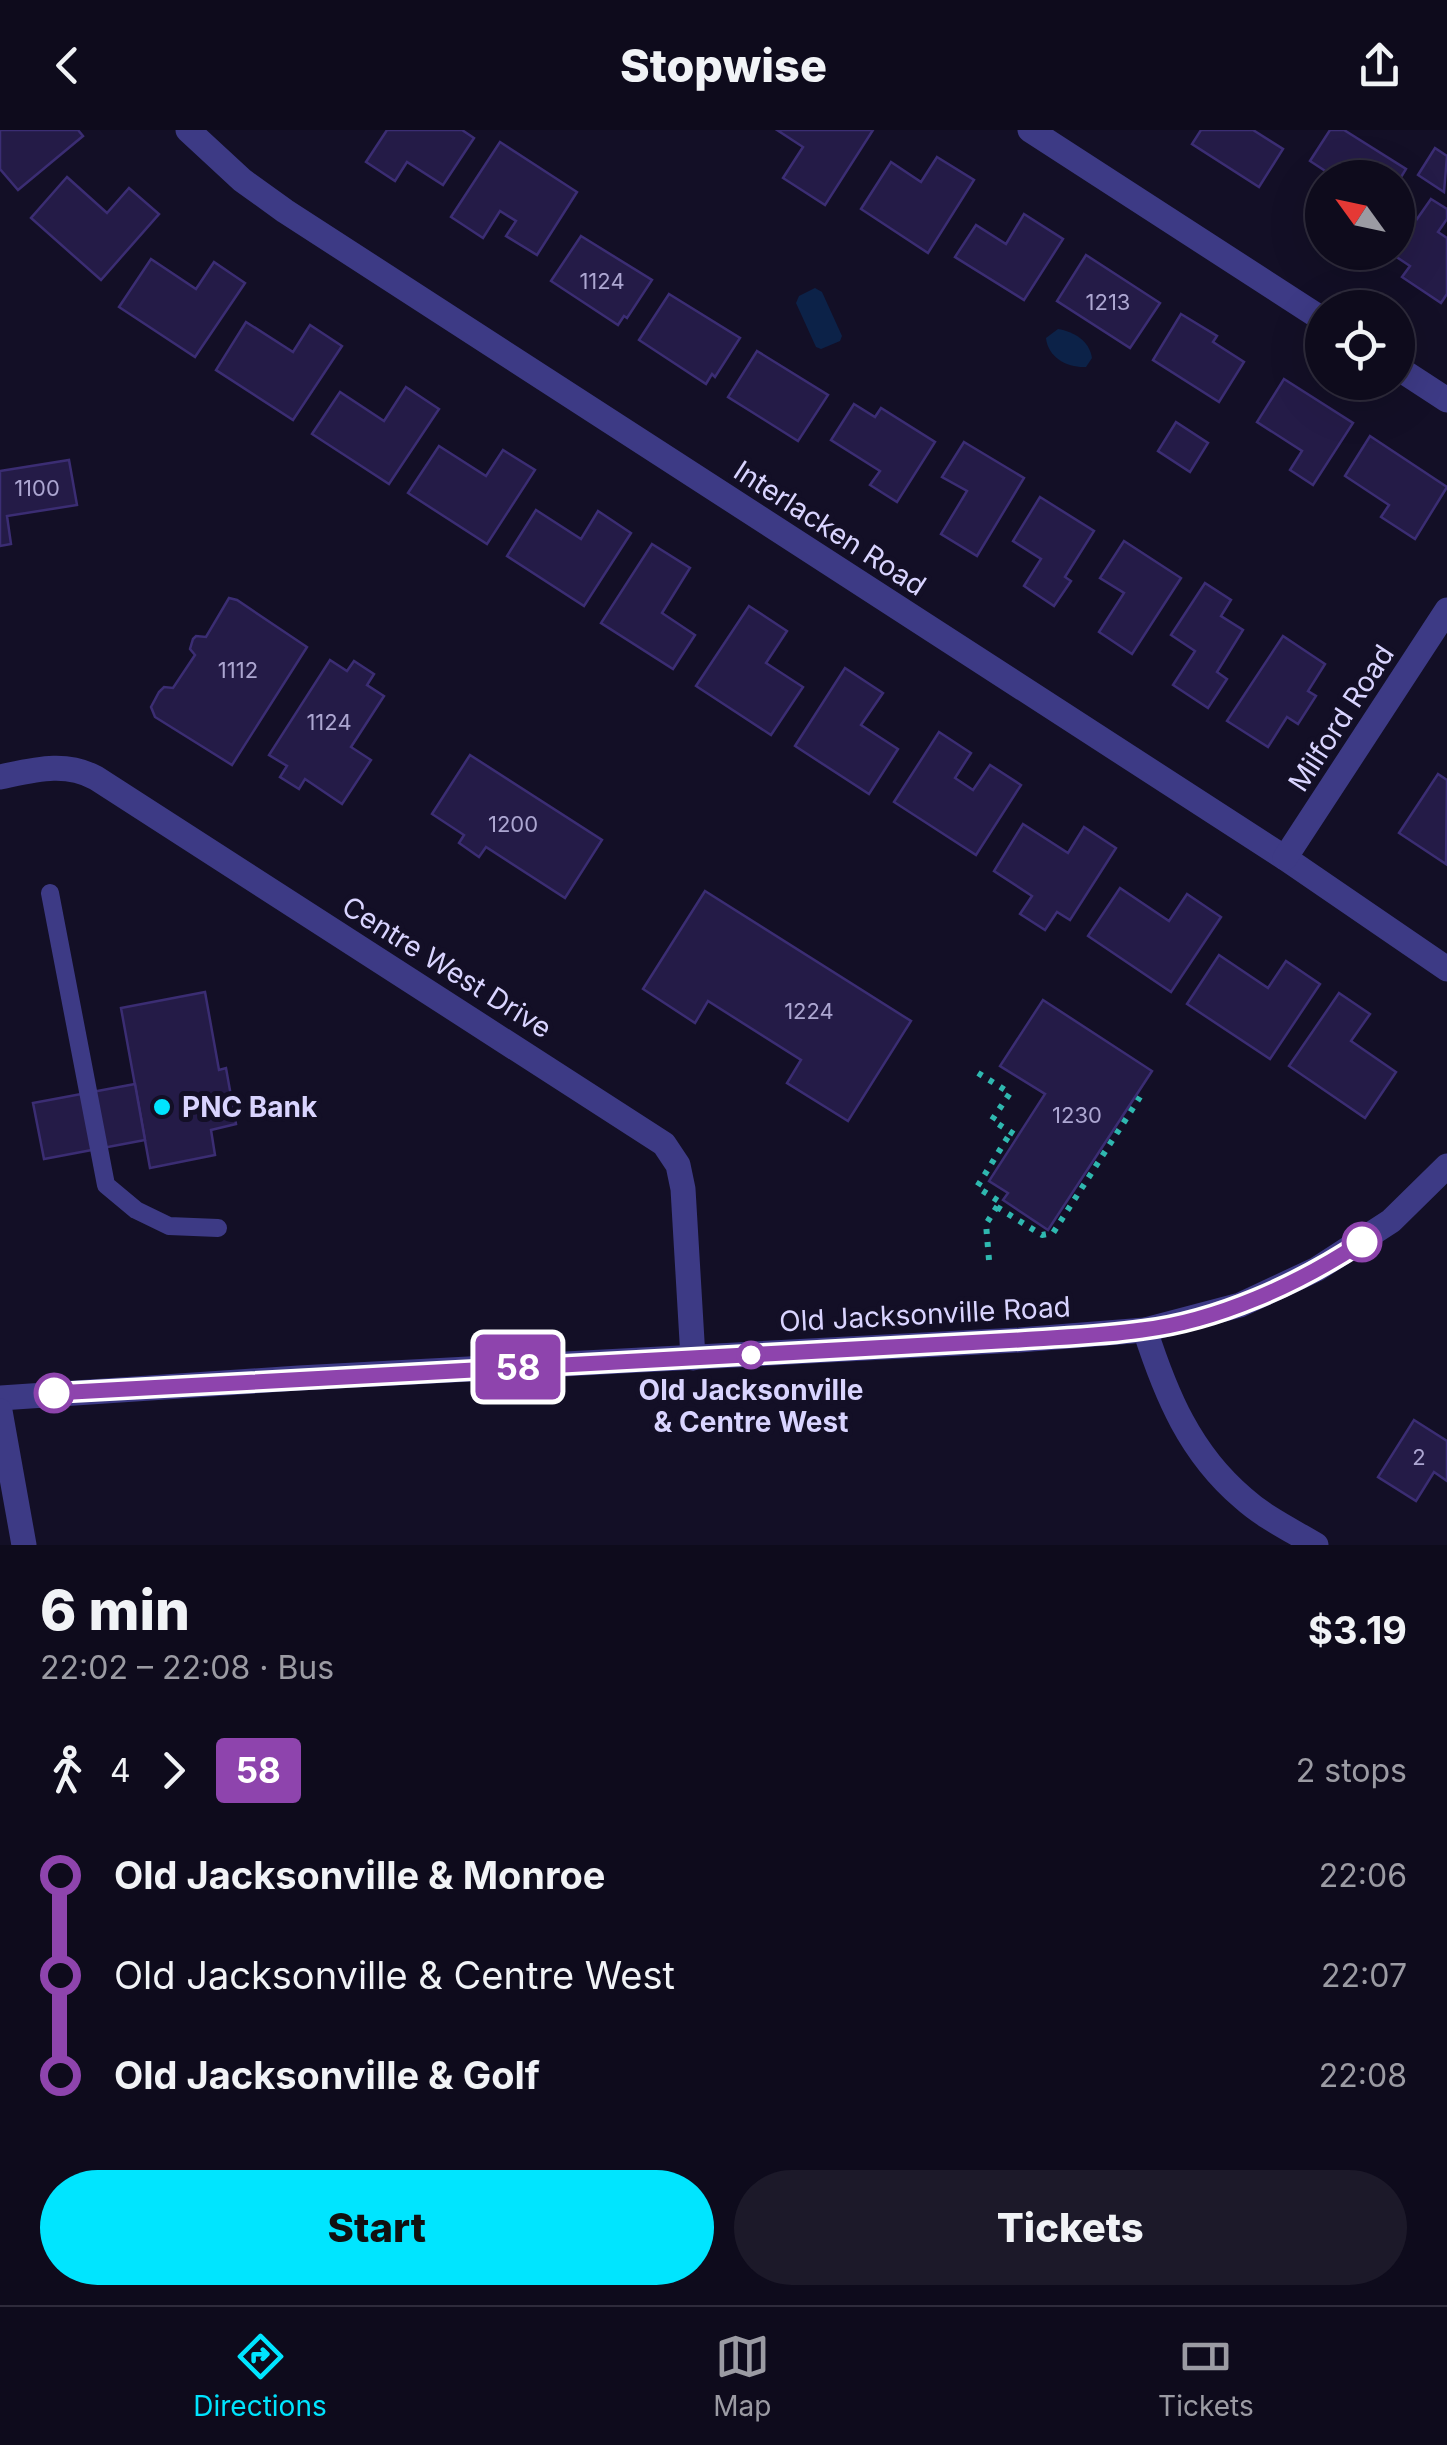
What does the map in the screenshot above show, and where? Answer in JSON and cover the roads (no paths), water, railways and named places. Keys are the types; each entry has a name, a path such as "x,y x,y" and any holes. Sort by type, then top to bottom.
{"street":[{"name":"Interlacken Road","path":"188,130 242,180 285,212 1286,858 1447,970"},
{"path":"1030,130 1305,308"},
{"path":"1415,379 1447,400"},
{"name":"Milford Road","path":"1286,858 1447,610"},
{"name":"Centre West Drive","path":"0,777 60,767 77,768 96,778 664,1144 678,1165 683,1189 693,1358"},
{"name":"Old Jacksonville Road","path":"0,1398 1145,1330 1240,1305 1317,1269 1391,1221 1447,1166"},
{"path":"1145,1330 1178,1418 1202,1456 1243,1499 1316,1545"},
{"path":"0,1411 24,1545"}],"lane":[{"path":"50,892 106,1185 136,1210 169,1226 218,1228"}],"water":[{"path":"815,288 822,292 842,336 840,341 821,349 816,347 796,303 799,296"},
{"path":"1058,329 1075,335 1088,346 1092,358 1086,367 1066,364 1051,351 1046,338"}],"place":[{"name":"PNC Bank","path":"162,1107"},
{"name":"Old Jacksonville & Centre West","path":"751,1355"}]}
